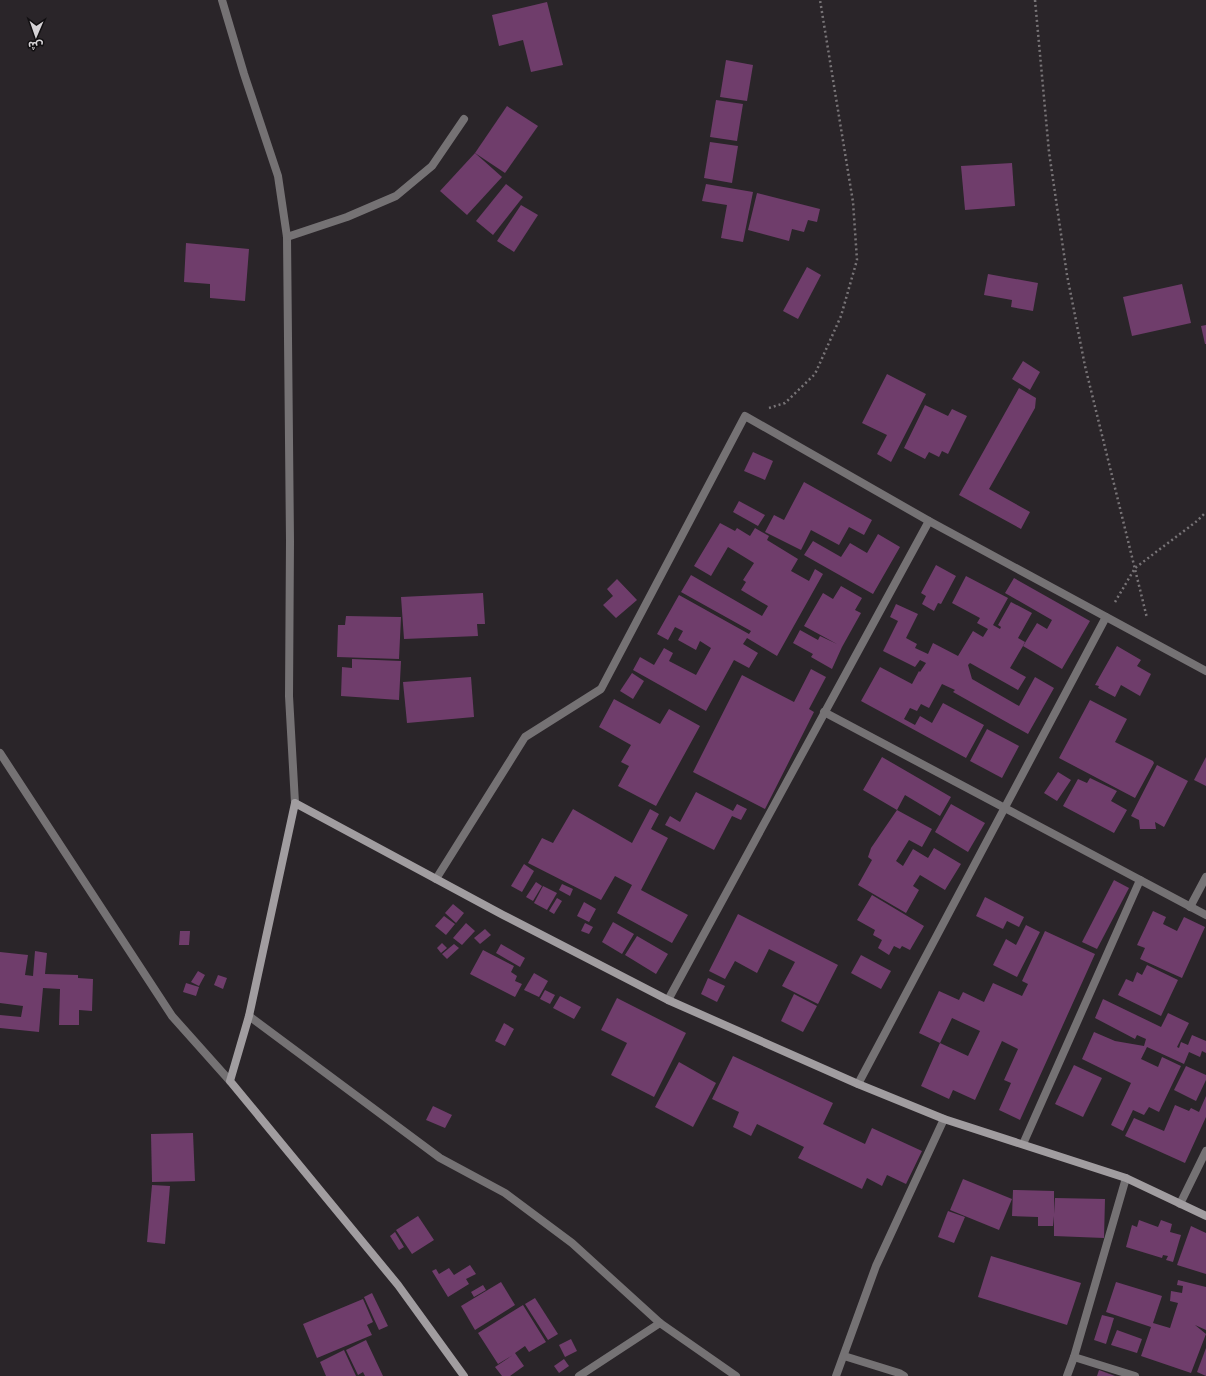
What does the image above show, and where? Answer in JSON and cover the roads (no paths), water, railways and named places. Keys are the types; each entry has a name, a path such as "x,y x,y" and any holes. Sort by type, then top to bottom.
{"street":[{"path":"222,0 244,74 278,176 287,237 290,541 289,696 295,803 249,1016 230,1081"},
{"path":"287,237 347,216 396,196 432,166 464,119"},
{"path":"436,879 524,737 601,689 744,416 929,521 1206,671"},
{"path":"668,1000 929,521"},
{"path":"858,1084 1106,617"},
{"path":"824,712 1206,915"},
{"path":"0,753 172,1016 230,1081 398,1285 464,1376"},
{"path":"295,803 503,916 668,1000 858,1084 944,1119 1126,1178 1206,1216"},
{"path":"1190,907 1206,877"},
{"path":"1023,1144 1140,880"},
{"path":"249,1016 440,1158 505,1193 572,1243 660,1323 736,1376"},
{"path":"836,1376 876,1266 944,1119"},
{"path":"1180,1204 1206,1151"},
{"path":"1067,1376 1074,1357 1126,1178"},
{"path":"579,1376 660,1323"},
{"path":"844,1356 899,1373 904,1376"},
{"path":"1074,1357 1135,1376"}]}
